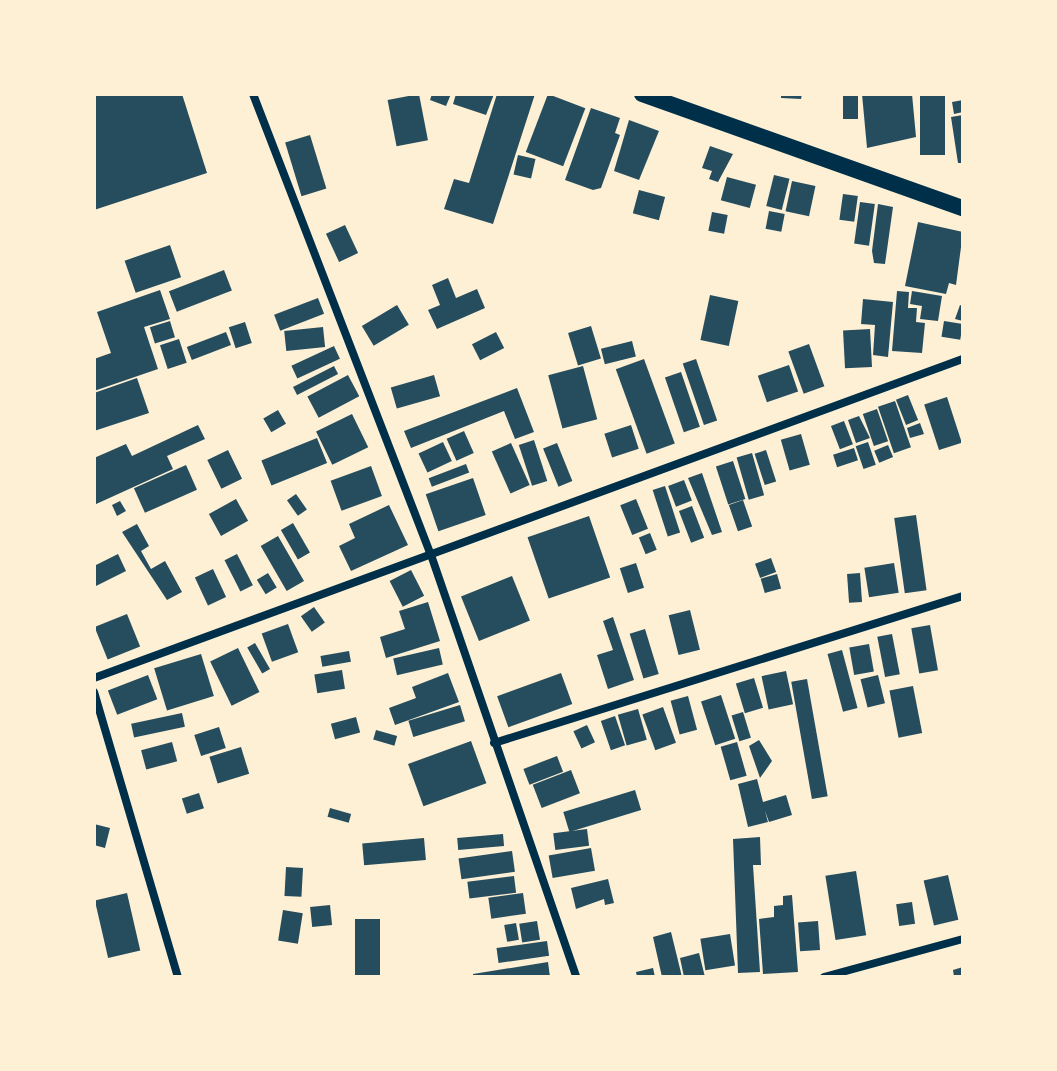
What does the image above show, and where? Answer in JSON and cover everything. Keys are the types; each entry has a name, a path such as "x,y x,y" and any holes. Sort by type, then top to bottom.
{"main road":[{"path":"642,94 963,208"}],"street":[{"path":"253,94 430,552 576,977"},
{"path":"94,678 430,552 963,359"},
{"path":"494,743 963,596"},
{"path":"94,692 178,977"},
{"path":"824,977 963,939"}],"building":[{"path":"94,94 182,94 207,173 94,210"},
{"path":"419,94 428,140 397,146 388,100"},
{"path":"432,94 451,94 446,106 430,100"},
{"path":"456,94 494,94 486,115 453,104"},
{"path":"497,94 535,94 493,224 444,209 454,179 469,183"},
{"path":"548,94 585,108 563,166 526,152"},
{"path":"781,94 802,94 801,99 781,98"},
{"path":"843,94 858,94 858,119 843,119"},
{"path":"862,94 912,94 916,137 867,148"},
{"path":"920,94 945,94 945,155 920,155"},
{"path":"963,100 963,112 954,114 952,102"},
{"path":"591,108 620,118 615,133 620,135 601,188 593,190 565,180"},
{"path":"963,115 963,163 958,163 951,117"},
{"path":"629,120 659,131 639,180 614,171"},
{"path":"310,135 326,189 302,196 285,143"},
{"path":"710,146 733,154 718,182 709,179 712,171 702,168"},
{"path":"518,155 536,159 531,179 514,174"},
{"path":"774,175 790,179 782,210 766,206"},
{"path":"727,177 756,185 750,208 721,200"},
{"path":"792,181 815,186 809,216 786,211"},
{"path":"639,190 665,197 659,220 633,213"},
{"path":"843,194 858,196 854,222 839,220"},
{"path":"860,202 875,204 869,246 854,244"},
{"path":"878,204 893,207 885,264 874,263 872,251"},
{"path":"769,211 785,214 781,232 766,229"},
{"path":"712,212 728,215 724,234 708,231"},
{"path":"918,222 963,232 956,285 949,283 946,294 905,286"},
{"path":"345,225 358,253 339,262 326,234"},
{"path":"170,245 181,277 136,293 125,261"},
{"path":"224,270 232,291 177,312 169,291"},
{"path":"448,278 456,298 477,289 485,308 437,329 428,310 440,305 432,285"},
{"path":"160,290 170,319 144,327 158,369 94,391 94,359 111,353 97,312"},
{"path":"897,291 909,292 908,308 917,308 916,322 925,323 922,353 892,351"},
{"path":"912,291 942,296 938,321 920,319 922,306 910,304"},
{"path":"710,295 738,301 729,346 700,340"},
{"path":"318,298 324,314 280,331 274,315"},
{"path":"863,299 893,302 888,357 873,355 875,325 861,324"},
{"path":"397,305 409,325 374,346 362,326"},
{"path":"960,305 963,306 963,321 955,319"},
{"path":"170,321 175,337 155,343 150,327"},
{"path":"944,321 963,324 960,340 941,337"},
{"path":"245,322 252,343 236,348 229,327"},
{"path":"591,326 601,359 578,366 568,333"},
{"path":"323,327 325,347 286,351 284,331"},
{"path":"870,329 872,367 845,368 843,330"},
{"path":"226,332 231,345 192,360 187,347"},
{"path":"496,332 504,348 480,360 472,344"},
{"path":"179,339 187,363 168,369 160,345"},
{"path":"632,341 636,357 605,364 601,349"},
{"path":"809,344 824,386 804,394 788,352"},
{"path":"334,346 340,359 297,379 291,366"},
{"path":"644,359 675,444 647,454 616,369"},
{"path":"696,359 717,420 704,425 683,364"},
{"path":"789,365 798,391 767,402 758,376"},
{"path":"334,366 338,374 297,395 293,387"},
{"path":"583,366 597,419 562,428 548,375"},
{"path":"681,372 700,427 684,432 665,378"},
{"path":"348,375 359,396 319,418 307,397"},
{"path":"434,375 440,396 397,409 391,387"},
{"path":"137,378 149,413 94,431 94,393"},
{"path":"517,388 534,432 515,439 504,411 411,448 404,431"},
{"path":"908,395 918,420 906,425 896,400"},
{"path":"947,397 962,443 939,450 924,404"},
{"path":"895,401 911,447 894,453 878,407"},
{"path":"877,409 888,441 874,446 863,414"},
{"path":"278,410 286,424 271,432 263,418"},
{"path":"352,414 368,447 332,465 316,432"},
{"path":"859,416 870,438 856,443 848,420"},
{"path":"844,421 853,444 840,449 831,426"},
{"path":"920,423 924,434 910,438 907,428"},
{"path":"198,425 205,439 167,456 173,469 94,505 94,458 126,444 132,456"},
{"path":"631,425 639,449 612,457 604,434"},
{"path":"464,431 474,453 456,461 447,439"},
{"path":"801,434 810,465 790,471 781,440"},
{"path":"317,438 327,463 271,486 261,460"},
{"path":"534,440 547,481 532,486 519,445"},
{"path":"443,442 452,461 427,472 419,453"},
{"path":"868,442 876,465 864,469 856,446"},
{"path":"511,443 530,485 511,494 492,452"},
{"path":"557,443 572,481 558,487 543,449"},
{"path":"888,445 893,457 879,463 874,451"},
{"path":"854,448 858,460 837,467 833,455"},
{"path":"228,450 242,479 221,489 207,460"},
{"path":"766,450 776,481 765,485 755,454"},
{"path":"752,453 764,495 749,500 737,457"},
{"path":"733,461 745,499 728,505 716,467"},
{"path":"466,464 469,472 432,487 429,478"},
{"path":"186,465 197,490 145,513 134,488"},
{"path":"371,466 382,496 342,511 331,481"},
{"path":"702,473 722,532 712,535 688,478"},
{"path":"473,478 486,515 438,531 426,494"},
{"path":"684,480 692,501 676,507 668,486"},
{"path":"665,486 680,533 668,537 653,490"},
{"path":"296,494 307,510 298,516 287,500"},
{"path":"236,499 248,521 221,536 209,514"},
{"path":"636,499 648,529 632,535 620,505"},
{"path":"743,500 752,526 738,531 729,505"},
{"path":"120,501 126,511 117,516 112,505"},
{"path":"389,505 408,545 351,571 339,546 355,538 349,524"},
{"path":"692,506 704,538 691,543 679,511"},
{"path":"916,515 927,590 905,593 894,518"},
{"path":"589,516 610,577 549,599 528,537"},
{"path":"293,523 310,552 298,559 281,530"},
{"path":"137,524 149,546 141,551 151,569 165,561 182,592 167,600 122,532"},
{"path":"650,533 657,550 646,554 639,537"},
{"path":"278,536 304,581 287,591 261,546"},
{"path":"118,554 126,571 94,587 94,566"},
{"path":"237,554 253,585 240,592 225,560"},
{"path":"771,558 776,572 760,578 755,564"},
{"path":"636,563 644,588 628,593 620,568"},
{"path":"894,563 899,593 869,597 864,568"},
{"path":"213,569 226,597 208,606 195,577"},
{"path":"411,570 424,596 403,607 390,581"},
{"path":"268,573 277,588 266,594 257,580"},
{"path":"860,573 862,602 849,603 847,574"},
{"path":"777,574 781,588 765,593 761,579"},
{"path":"512,576 530,621 479,641 461,597"},
{"path":"428,602 440,641 386,658 380,637 405,629 399,611"},
{"path":"314,607 325,623 312,632 301,616"},
{"path":"690,610 700,650 679,655 669,615"},
{"path":"127,614 140,646 108,660 95,627"},
{"path":"613,617 634,680 608,689 597,655 613,650 603,621"},
{"path":"288,624 298,652 272,662 262,634"},
{"path":"930,625 938,670 919,674 911,628"},
{"path":"645,629 659,674 643,679 630,634"},
{"path":"892,634 900,674 885,677 877,637"},
{"path":"255,643 270,669 262,673 247,648"},
{"path":"869,644 874,672 854,675 849,647"},
{"path":"238,648 259,692 232,706 210,662"},
{"path":"439,648 443,665 397,675 393,659"},
{"path":"842,650 858,708 843,712 828,654"},
{"path":"349,651 351,662 322,667 320,656"},
{"path":"201,654 214,696 167,710 154,668"},
{"path":"342,670 345,689 317,693 314,674"},
{"path":"786,671 793,704 769,709 762,676"},
{"path":"448,673 459,702 395,725 389,708 416,698 412,687"},
{"path":"561,673 572,704 508,727 497,696"},
{"path":"148,675 157,699 117,715 108,690"},
{"path":"878,675 885,703 868,707 861,679"},
{"path":"754,678 763,708 745,713 736,684"},
{"path":"807,679 828,796 812,799 791,682"},
{"path":"913,686 922,733 899,738 889,691"},
{"path":"721,695 735,739 715,745 701,701"},
{"path":"688,696 697,730 680,734 671,701"},
{"path":"460,705 465,721 413,737 408,721"},
{"path":"663,707 676,743 655,750 642,715"},
{"path":"638,709 647,740 627,746 618,715"},
{"path":"743,712 751,738 739,741 732,716"},
{"path":"182,713 185,727 134,738 131,724"},
{"path":"615,716 625,745 611,750 601,721"},
{"path":"356,717 360,732 335,739 331,724"},
{"path":"587,725 595,742 581,749 573,731"},
{"path":"219,727 226,748 201,756 194,735"},
{"path":"376,730 397,736 394,746 373,740"},
{"path":"759,740 772,761 760,778 749,746"},
{"path":"471,741 486,783 423,806 408,764"},
{"path":"172,742 177,761 146,770 141,750"},
{"path":"737,742 747,776 730,780 721,747"},
{"path":"241,747 249,774 218,783 209,757"},
{"path":"557,756 563,772 529,785 523,769"},
{"path":"571,770 580,793 542,808 533,785"},
{"path":"757,779 763,802 786,795 792,815 769,822 765,811 768,822 748,827 738,784"},
{"path":"635,790 641,810 569,832 563,812"},
{"path":"199,793 204,808 187,814 182,799"},
{"path":"330,808 351,814 349,823 328,817"},
{"path":"94,824 110,828 105,848 94,845"},
{"path":"587,829 589,846 555,850 553,833"},
{"path":"503,834 504,846 458,850 457,838"},
{"path":"760,837 761,865 753,865 760,972 738,973 733,839"},
{"path":"424,838 426,860 364,865 362,843"},
{"path":"591,848 595,871 553,878 549,855"},
{"path":"512,851 515,872 461,879 459,859"},
{"path":"286,867 303,868 301,897 284,896"},
{"path":"856,871 866,935 836,940 825,876"},
{"path":"948,875 958,920 934,925 924,881"},
{"path":"514,876 516,893 469,899 467,882"},
{"path":"608,879 614,903 605,905 604,899 576,909 571,888"},
{"path":"127,893 140,950 108,958 95,900"},
{"path":"523,893 526,914 491,919 488,898"},
{"path":"792,895 798,972 763,974 759,919 774,917 774,906 783,905 783,896"},
{"path":"912,902 915,924 899,926 896,904"},
{"path":"330,905 332,925 312,927 310,907"},
{"path":"283,910 303,913 298,944 278,941"},
{"path":"355,919 380,919 380,977 355,977"},
{"path":"537,921 540,940 522,943 519,924"},
{"path":"818,921 820,950 800,951 798,922"},
{"path":"516,923 519,940 507,942 504,925"},
{"path":"671,932 682,977 662,977 653,937"},
{"path":"730,934 735,966 705,970 700,939"},
{"path":"547,941 549,956 499,963 496,948"},
{"path":"699,953 705,977 684,977 680,958"},
{"path":"548,962 550,977 473,977 473,974"},
{"path":"963,967 963,977 954,977 953,970"},
{"path":"653,968 655,977 637,977 636,972"}]}
